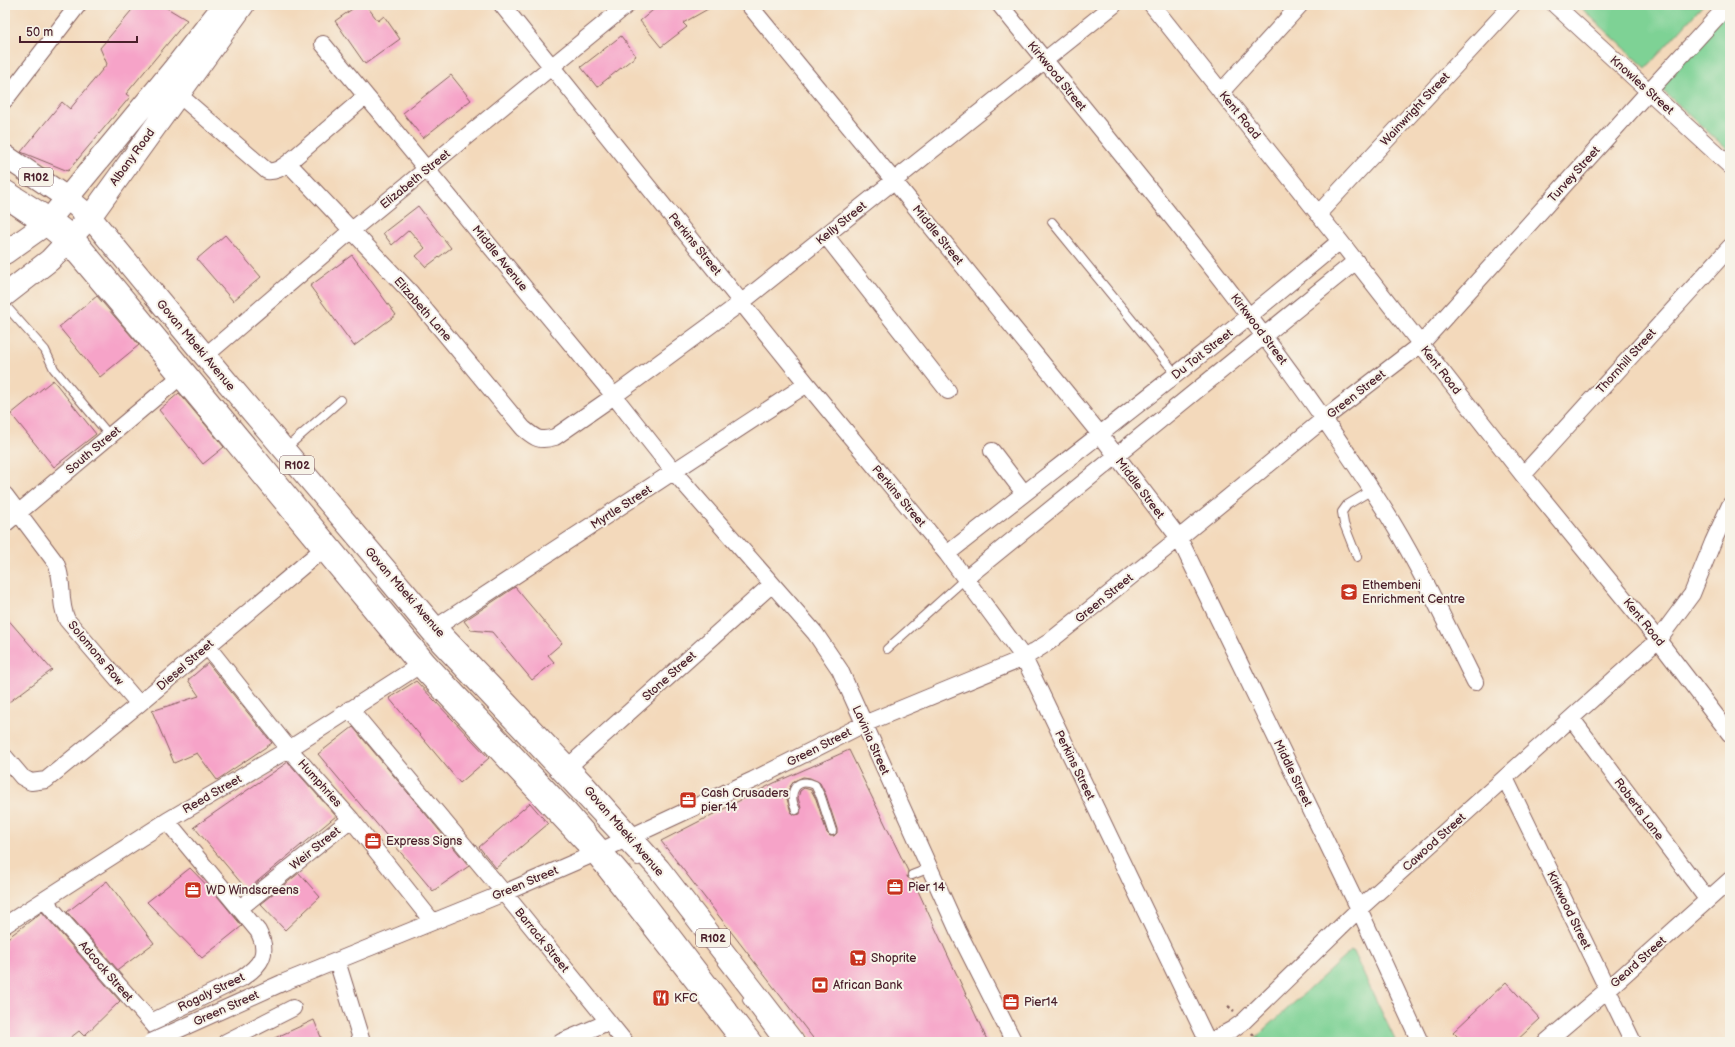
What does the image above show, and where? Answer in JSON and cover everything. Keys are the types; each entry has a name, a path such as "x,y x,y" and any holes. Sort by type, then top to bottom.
{"main road":[{"name":"Albany Road","path":"5,294 50,260 67,216 173,70 224,5"},
{"name":"Albany Road","path":"5,253 67,216 178,94 243,5"},
{"name":"Govan Mbeki Avenue","path":"5,156 67,216 205,356 280,452 435,628 568,767 612,845 744,1042"},
{"name":"Govan Mbeki Avenue","path":"5,196 67,216 181,376 420,665 612,845 681,897 793,1042"}],"street":[{"path":"5,100 78,5"},
{"name":"Perkins Street","path":"502,5 807,384 948,554 1024,658 1209,1042"},
{"name":"Elizabeth Street","path":"205,356 352,230 627,5"},
{"name":"Middle Street","path":"748,5 894,181 1099,434 1179,538 1359,909 1420,1042"},
{"name":"Kirkwood Street","path":"1000,5 1250,316 1325,418 1405,543 1475,682"},
{"name":"Kelly Street","path":"562,432 614,396 742,302 1114,5"},
{"name":"Kent Road","path":"1152,5 1356,261 1523,475 1658,640 1730,734"},
{"path":"1221,92 1300,5"},
{"name":"Wainwright Street","path":"1318,214 1512,5"},
{"name":"Knowles Street","path":"1555,5 1730,166"},
{"name":"Turvey Street","path":"1421,344 1728,5"},
{"name":"Middle Avenue","path":"324,44 614,396 674,472"},
{"path":"178,94 268,171 273,172 288,163 366,96"},
{"name":"Elizabeth Lane","path":"288,163 411,293 522,428 539,440 555,437 562,432"},
{"path":"826,236 948,391"},
{"name":"Du Toit Street","path":"948,554 1250,316 1340,241"},
{"name":"Thornhill Street","path":"1523,475 1730,246"},
{"path":"5,305 50,260"},
{"path":"966,578 1356,261"},
{"name":"Green Street","path":"151,1042 282,983 504,893 753,780 864,724 1024,658 1049,642 1325,418 1421,344"},
{"name":"South Street","path":"5,524 181,376"},
{"name":"Myrtle Street","path":"435,628 807,384"},
{"path":"992,451 1024,493"},
{"name":"Lavinia Street","path":"674,472 771,585 815,633 840,670 958,931 1014,1042"},
{"name":"Solomons Row","path":"5,495 56,563 61,573 62,611 67,620 140,704"},
{"name":"Cawood Street","path":"1209,1042 1233,1029 1244,1021 1359,909 1572,719 1658,640 1692,594 1730,505"},
{"name":"Diesel Street","path":"5,757 22,777 31,782 46,780 140,704 323,549"},
{"name":"Stone Street","path":"568,767 771,585"},
{"name":"Humphries","path":"207,646 289,749 352,819 432,921"},
{"name":"Reed Street","path":"5,925 167,821 289,749 420,665"},
{"name":"Barrack Street","path":"350,709 504,893 624,1042"},
{"name":"Roberts Lane","path":"1572,719 1707,900"},
{"name":"Kirkwood Street","path":"1505,778 1633,1042"},
{"name":"Weir Street","path":"240,908 352,819"},
{"name":"Rogaly Street","path":"151,1022 242,978 252,971 260,962 264,952 262,938 240,908 167,821"},
{"name":"Geard Street","path":"1546,1042 1608,990 1730,880"},
{"name":"Adcock Street","path":"44,900 168,1042"},
{"path":"337,961 362,1042"},
{"path":"226,1042 293,1008"},
{"path":"561,1042 608,1022"}],"lane":[{"path":"5,183 67,216 280,452 341,400"},
{"path":"67,216 431,659 573,809 612,845 646,870"},
{"path":"1052,222 1176,374"},
{"path":"5,305 45,350 54,369 110,436"},
{"path":"1357,557 1344,524 1342,512 1347,505 1372,490"},
{"path":"377,576 436,647 612,845 646,895 759,1042"},
{"path":"887,649 966,578"},
{"path":"796,810 792,800 793,791 799,785 805,783 814,785 821,797 832,831"},
{"path":"912,875 930,868"},
{"path":"742,992 778,1042"}],"green space":[{"path":"1578,5 1703,5 1646,68"},
{"path":"1730,7 1730,152 1658,86"},
{"path":"1352,950 1396,1042 1251,1042"}],"building":[{"path":"136,5 162,5 187,20 126,94 130,97 68,171 21,152 62,102 70,109 107,64 100,48"},
{"path":"358,5 366,5 378,21 384,16 400,39 365,64 335,21"},
{"path":"659,5 715,5 683,23 687,27 661,47 640,21"},
{"path":"621,36 636,56 597,87 581,67"},
{"path":"451,75 471,100 423,138 403,113"},
{"path":"418,206 451,248 426,267 416,256 425,248 409,230 392,245 383,233"},
{"path":"225,235 261,277 233,301 197,259"},
{"path":"352,255 396,315 354,346 310,286"},
{"path":"97,296 139,345 100,377 59,327"},
{"path":"53,380 96,434 54,467 11,414"},
{"path":"179,393 224,447 203,464 159,410"},
{"path":"515,587 562,643 548,655 554,662 532,680 492,632 471,630 464,621"},
{"path":"5,616 52,670 5,705"},
{"path":"208,663 272,743 217,780 197,753 174,763 152,711 199,696 188,680"},
{"path":"416,681 489,758 460,783 389,698"},
{"path":"353,727 469,866 433,891 318,754"},
{"path":"849,750 908,871 907,877 913,880 988,1042 816,1042 661,841 774,783","holes":["803,777 810,778 820,783 826,795 837,829 837,833 834,836 830,836 827,833 816,799 811,790 804,788 800,791 798,798 801,808 800,814 795,815 791,812 787,799 788,790 794,781"]},
{"path":"288,762 336,816 247,890 194,827"},
{"path":"530,803 548,824 496,868 479,847"},
{"path":"190,868 218,897 242,926 202,958 147,902"},
{"path":"299,873 320,897 285,930 260,904"},
{"path":"107,881 154,943 118,970 67,912"},
{"path":"42,912 120,1001 84,1036 79,1031 65,1042 5,1042 5,940"},
{"path":"1506,982 1540,1019 1515,1042 1463,1042 1453,1032"},
{"path":"314,1020 323,1042 266,1042"}],"place":[{"name":"Ethembeni Enrichment Centre","path":"1349,592"},
{"name":"Cash Crusaders pier 14","path":"688,800"},
{"name":"Express Signs","path":"373,841"},
{"name":"Pier 14","path":"895,887"},
{"name":"WD Windscreens","path":"193,890"},
{"name":"Shoprite","path":"858,958"},
{"name":"African Bank","path":"820,985"},
{"name":"KFC","path":"661,998"},
{"name":"Pier14","path":"1011,1002"}]}
